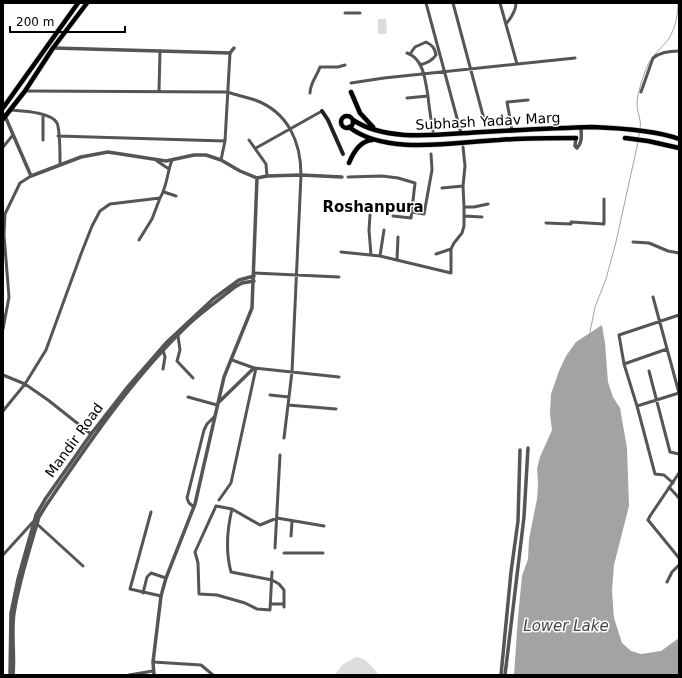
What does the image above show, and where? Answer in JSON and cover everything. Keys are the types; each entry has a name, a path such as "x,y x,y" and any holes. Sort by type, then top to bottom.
{"main road":[{"path":"3,108 78,3"},
{"path":"4,116 10,110 53,48 87,3"},
{"path":"351,92 360,113 370,125 377,130"},
{"path":"322,111 331,126 343,154"},
{"path":"348,116 353,120 353,124 350,127 347,128 343,126 342,120 348,116"},
{"name":"Subhash Yadav Marg","path":"353,120 377,130 412,136 581,127 611,128 650,133 679,139"},
{"name":"Subhash Yadav Marg","path":"350,127 360,135 374,139 411,145 500,140 576,138"},
{"path":"625,138 648,141 679,148"},
{"path":"349,163 356,150 369,140 374,139"}],"street":[{"path":"426,3 461,133"},
{"path":"453,3 484,123"},
{"path":"500,3 517,64"},
{"path":"506,24 511,18 516,7 516,3"},
{"path":"345,13 360,12"},
{"path":"420,64 427,63 434,59 436,55 436,51 426,42 415,47 408,53 420,64 424,74 433,131"},
{"path":"53,48 230,53"},
{"path":"221,160 225,141 230,53 234,48"},
{"path":"159,91 160,50"},
{"path":"641,92 653,58 657,55 671,51 679,51"},
{"path":"351,83 470,68 575,58"},
{"path":"310,93 310,86 320,67 338,67 345,65"},
{"path":"24,90 227,92 254,100 264,105 281,117 290,128 300,154 301,175 292,372 284,438"},
{"path":"407,98 428,96"},
{"path":"512,130 507,102 528,100"},
{"path":"10,110 44,114 51,117 57,124 60,163"},
{"path":"256,148 322,111"},
{"path":"43,140 44,114"},
{"path":"4,116 31,176"},
{"path":"576,138 575,146 578,148 582,138 581,127"},
{"path":"3,147 13,135"},
{"path":"58,136 225,141"},
{"path":"249,140 266,164 267,176"},
{"path":"342,252 380,256 451,273 451,250 454,243 462,233 464,226 463,186 465,166 463,146"},
{"path":"3,329 9,297 4,235 5,214 20,183 31,176 60,163 90,154 108,152 157,161 172,160 194,155 206,155 221,160 240,171 257,178 267,176 301,175 342,177"},
{"path":"412,212 424,214 432,170 431,154"},
{"path":"139,240 152,219 160,198 164,192 168,169 172,160"},
{"path":"157,161 168,169"},
{"path":"348,177 382,176 398,178 415,184 411,218 393,216"},
{"path":"129,675 154,673 152,662 161,596 166,578 194,507 224,377 252,308 257,178"},
{"path":"442,188 463,186"},
{"path":"164,192 176,196"},
{"path":"3,411 37,367 46,350 81,254 92,226 100,211 110,204 160,198"},
{"path":"546,223 604,224 604,199"},
{"path":"464,207 474,207 488,204"},
{"path":"370,215 369,230 371,255"},
{"path":"464,216 482,217"},
{"path":"380,256 384,230"},
{"path":"397,260 398,237"},
{"path":"633,242 649,243 668,251 679,253"},
{"path":"436,254 451,250"},
{"path":"254,274 339,277"},
{"name":"Mandir Road","path":"13,675 14,612 37,513 46,498 91,434 166,342 186,322 213,299 239,280 254,274"},
{"name":"Mandir Road","path":"10,675 11,613 21,568 35,523 75,463 121,400 163,350 191,322 235,287 242,283 254,282"},
{"path":"637,406 679,393 653,297"},
{"path":"673,483 664,475 655,474 624,364 619,335 679,315"},
{"path":"178,336 180,350 177,361 193,378"},
{"path":"624,364 667,349"},
{"path":"163,350 165,357 163,369"},
{"path":"232,360 255,368 339,377"},
{"path":"217,404 255,368"},
{"path":"219,500 231,483 255,368"},
{"path":"649,371 670,452 679,454"},
{"path":"3,375 25,384 91,434"},
{"path":"270,395 289,397"},
{"path":"188,397 217,404"},
{"path":"288,405 336,409"},
{"path":"194,507 189,503 187,498 204,430 207,424 214,417"},
{"path":"506,675 524,517 528,448"},
{"path":"501,675 511,572 518,521 520,450"},
{"path":"275,548 280,455"},
{"path":"679,474 648,520 679,558"},
{"path":"669,487 679,498"},
{"path":"272,572 270,610 257,608 245,603 217,596 199,594 198,563 195,552 216,506 232,509 260,525 277,518 292,522 324,526"},
{"path":"232,509 227,532 230,572 272,580 279,584 284,590 284,605 271,604"},
{"path":"151,512 130,589 161,596"},
{"path":"291,536 292,522"},
{"path":"3,555 35,523 83,566"},
{"path":"284,553 323,552"},
{"path":"667,582 672,572 679,565"},
{"path":"143,592 148,576 151,573 166,578"},
{"path":"152,662 201,665 213,675"}],"shaded area":[{"path":"378,19 386,19 387,34 378,34"},
{"path":"356,657 366,661 379,675 335,675 342,665"}],"water":[{"name":"Lower Lake","path":"602,325 608,382 613,397 620,408 627,448 629,506 614,565 612,591 614,618 622,643 631,651 641,654 661,651 679,638 679,675 514,675 522,576 528,559 529,539 537,499 537,469 540,457 552,430 550,414 551,394 566,356 576,342"}],"waterway":[{"path":"653,57 668,40 673,31 677,18 678,3"},
{"path":"640,129 637,99 646,69 651,59"},
{"path":"638,139 640,132"},
{"path":"590,332 595,307 606,279 616,242 638,142"}],"district":[{"name":"Roshanpura","path":"373,207"}]}
